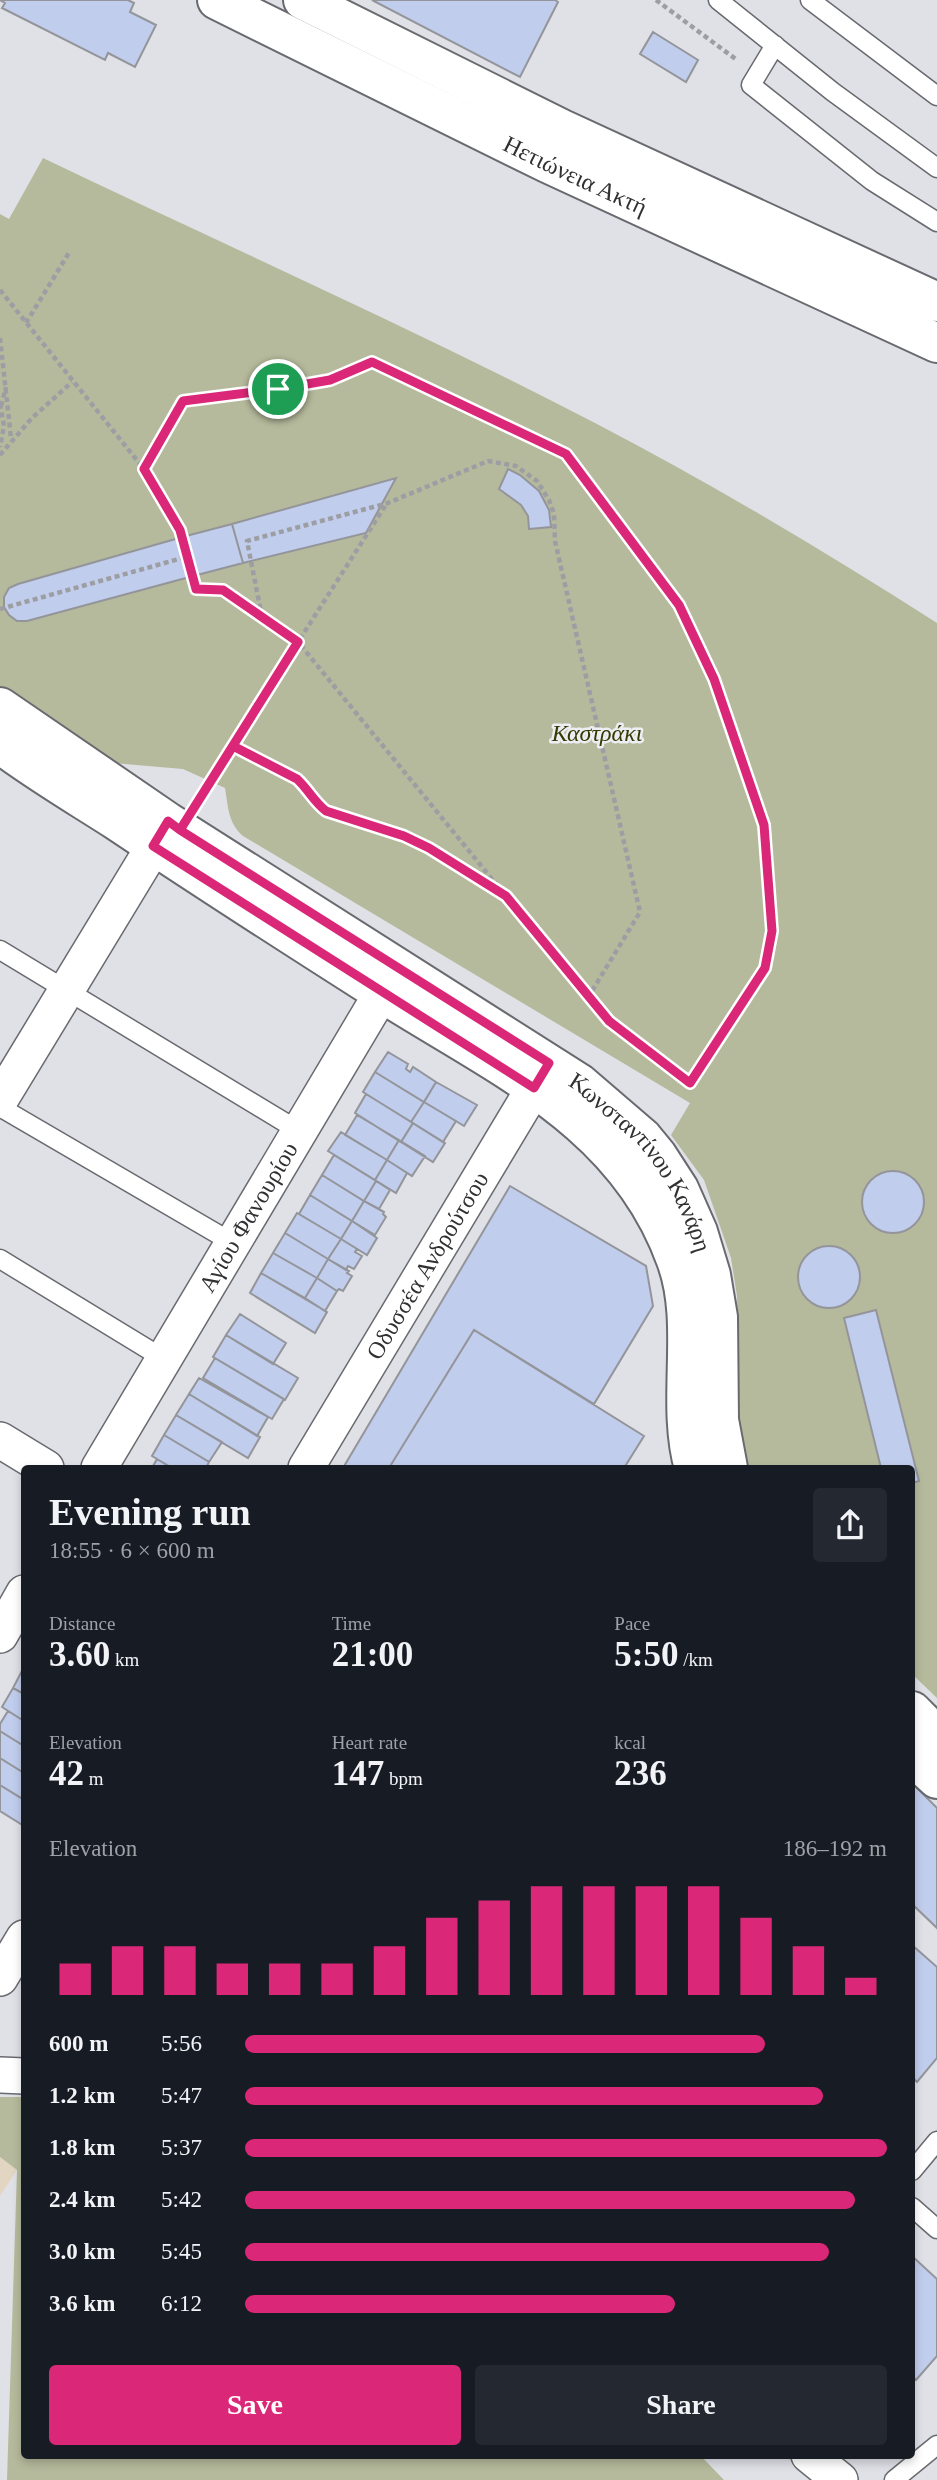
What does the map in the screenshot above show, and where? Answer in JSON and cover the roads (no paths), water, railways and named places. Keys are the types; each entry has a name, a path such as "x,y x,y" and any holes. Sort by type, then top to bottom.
{"street":[{"name":"Ηετιώνεια Ακτή","path":"218,0 547,163 937,343"},
{"name":"Ηετιώνεια Ακτή","path":"303,0 562,129 937,302"},
{"name":"Κωνσταντίνου Κανάρη","path":"0,707 167,832 390,980 541,1075 604,1102 643,1138 670,1172 688,1207 705,1251 718,1317 719,1420 727,1465"},
{"name":"Κωνσταντίνου Κανάρη","path":"0,744 167,832"},
{"path":"0,1100 66,989 167,832"},
{"name":"Αγίου Φανουρίου","path":"101,1465 390,980"},
{"name":"Κωνσταντίνου Κανάρη","path":"541,1075 642,1190 677,1260 687,1313 687,1421 694,1465"},
{"name":"Οδυσσέα Ανδρούτσου","path":"308,1465 541,1075"},
{"path":"0,1440 41,1465"},
{"path":"915,1714 937,1735"},
{"path":"915,1759 937,1779"},
{"path":"0,1978 21,1943"},
{"path":"0,2075 21,2076"},
{"path":"814,2459 840,2480"}],"lane":[{"path":"718,0 937,168"},
{"path":"810,0 937,96"},
{"path":"775,45 751,85 872,181 937,222"},
{"path":"0,950 299,1131"},
{"path":"0,1107 233,1243"},
{"path":"0,1259 164,1359"},
{"path":"915,2167 937,2141"},
{"path":"915,2210 937,2229"},
{"path":"894,2480 937,2445"}],"park label":[{"name":"Καστράκι","path":"597,733"}]}
